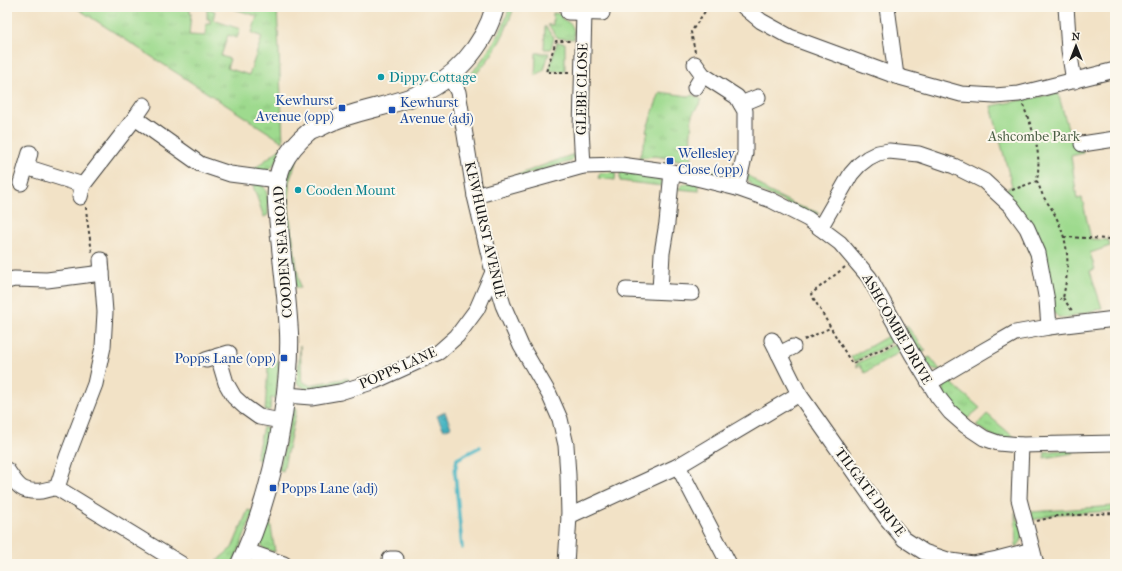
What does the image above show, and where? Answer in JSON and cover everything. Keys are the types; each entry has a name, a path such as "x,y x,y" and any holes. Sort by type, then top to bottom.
{"main road":[{"name":"COODEN SEA ROAD","path":"243,558 263,505 276,454 286,395 289,334 279,225 277,180 282,165 290,152 308,132 332,121 414,96 432,88 450,76 470,57 493,15 495,7"}],"street":[{"path":"744,7 761,21 790,37 896,76 960,94 995,96 1019,94 1115,70"},
{"path":"887,7 896,76"},
{"path":"1066,7 1069,50 1074,81"},
{"path":"568,12 602,13"},
{"name":"GLEBE CLOSE","path":"583,166 581,129 584,12"},
{"path":"695,88 699,70 737,96 745,112 745,153 737,188"},
{"name":"KEWHURST AVENUE","path":"450,76 458,92 475,196 493,272 503,305 521,346 549,394 560,419 566,446 568,475 569,516 566,564"},
{"path":"741,104 758,97"},
{"path":"21,183 28,160 81,191 144,105"},
{"path":"131,124 200,164 230,174 277,180"},
{"path":"1082,144 1115,139"},
{"path":"820,228 851,174 859,165 878,153 889,151 919,154 954,166 984,181 1011,206 1027,228 1038,253 1047,301 1049,327"},
{"name":"ASHCOMBE DRIVE","path":"475,196 583,166 621,165 672,172 737,188 771,200 808,219 840,243 869,276 912,354 938,397 950,412 966,426 984,438 998,443 1021,445 1115,442"},
{"path":"660,291 662,253 667,223 672,172"},
{"path":"7,281 14,279 47,280 102,266 105,312 103,347 95,384 67,457 57,488"},
{"name":"POPPS LANE","path":"286,395 311,397 340,392 375,381 439,352 457,336 477,309 493,272"},
{"path":"626,290 692,293"},
{"path":"930,383 1015,333 1049,327 1115,319"},
{"name":"TILGATE DRIVE","path":"772,340 799,394 887,519 904,539 924,552 951,561 973,564 997,559 1034,557"},
{"path":"779,354 793,347"},
{"path":"218,356 226,383 234,397 244,407 259,417 282,421"},
{"path":"569,516 678,466 799,394"},
{"path":"1021,445 1019,499 1034,557"},
{"path":"678,466 729,564"},
{"path":"7,470 19,487 30,492 57,488 181,564"},
{"path":"243,558 284,564"}],"path":[{"path":"699,70 691,32 708,7"},
{"path":"582,73 546,72 556,41 584,41"},
{"path":"1019,94 1036,141 1038,156 1037,181 1043,196 1053,210 1059,224 1064,237 1068,261 1067,280 1063,298 1047,301"},
{"path":"1000,195 1037,181"},
{"path":"81,191 86,202 93,258 102,266"},
{"path":"1064,237 1110,239 1114,250"},
{"path":"854,260 811,294 852,364 904,338"},
{"path":"793,347 796,344 830,328"},
{"path":"1025,524 1057,516 1115,513"}],"green space":[{"path":"75,7 133,7 134,9 141,8 161,10 162,7 190,7 191,13 189,35 205,36 206,24 210,24 210,19 207,19 207,8 215,11 213,20 240,29 237,38 228,35 221,56 230,59 227,68 249,75 262,37 252,33 257,16 231,8 277,7 283,142"},
{"path":"509,7 514,7 503,35 492,55 473,77 472,73 499,34 507,16"},
{"path":"553,13 562,14 562,19 572,26 574,39 558,38 548,25 553,25"},
{"path":"545,26 554,38 551,49 544,49"},
{"path":"557,42 565,43 565,71 549,71"},
{"path":"536,53 549,53 544,70 535,76"},
{"path":"660,92 688,96 693,95 702,100 692,115 690,151 694,165 685,161 655,156 639,158 648,132 646,131"},
{"name":"Ashcombe Park","path":"1058,93 1071,139 1080,138 1083,153 1071,156 1077,199 1082,198 1091,239 1108,240 1110,246 1090,253 1095,269 1090,271 1102,308 1068,318 1058,317 1053,312 1006,189 1012,186 991,106"},
{"path":"280,149 282,150 269,170 265,172 254,172 254,169"},
{"path":"574,154 572,161 510,180 509,178"},
{"path":"294,158 297,159 289,182 289,211 300,288 296,288 284,211 287,182"},
{"path":"714,170 735,171 719,178 702,172"},
{"path":"616,172 615,180 598,178 600,173"},
{"path":"620,172 654,175 662,182 662,186 620,181"},
{"path":"747,174 768,191 798,206 820,213 811,215 757,189 749,181"},
{"path":"253,182 263,185 267,194 268,215 264,217 253,186"},
{"path":"693,182 699,184 699,191 678,189 683,184"},
{"path":"907,326 926,351 919,352 905,328"},
{"path":"890,335 894,341 854,362 851,357"},
{"path":"896,344 900,352 865,373 860,365 857,367 856,364"},
{"path":"300,345 302,381 309,385 348,378 349,382 309,391 297,383"},
{"path":"269,354 279,362 276,398 271,398 270,410 265,411"},
{"path":"930,357 941,371 930,368 923,360"},
{"path":"948,380 980,408 967,419 944,395 944,387"},
{"path":"297,408 283,471 279,470 293,409"},
{"path":"987,414 1016,439 997,438 976,426"},
{"path":"263,427 269,429 267,438 273,440 268,465 256,458"},
{"path":"1072,449 1074,453 1044,458 1045,452"},
{"path":"1115,506 1115,511 1056,514 1033,520 1030,512"},
{"path":"248,510 254,512 233,564 213,564 232,548"},
{"path":"1015,512 1023,535 1016,548"},
{"path":"269,514 275,552 264,549 260,542"}],"water":[{"path":"445,412 451,427 444,430 437,416"}],"waterway":[{"path":"462,548 455,472 457,459 480,447"}],"place":[{"name":"Dippy Cottage","path":"381,77"},
{"name":"Kewhurst Avenue (opp)","path":"342,108"},
{"name":"Kewhurst Avenue (adj)","path":"392,110"},
{"name":"Wellesley Close (opp)","path":"670,161"},
{"name":"Cooden Mount","path":"298,190"},
{"name":"Popps Lane (opp)","path":"284,358"},
{"name":"Popps Lane (adj)","path":"273,488"}]}
